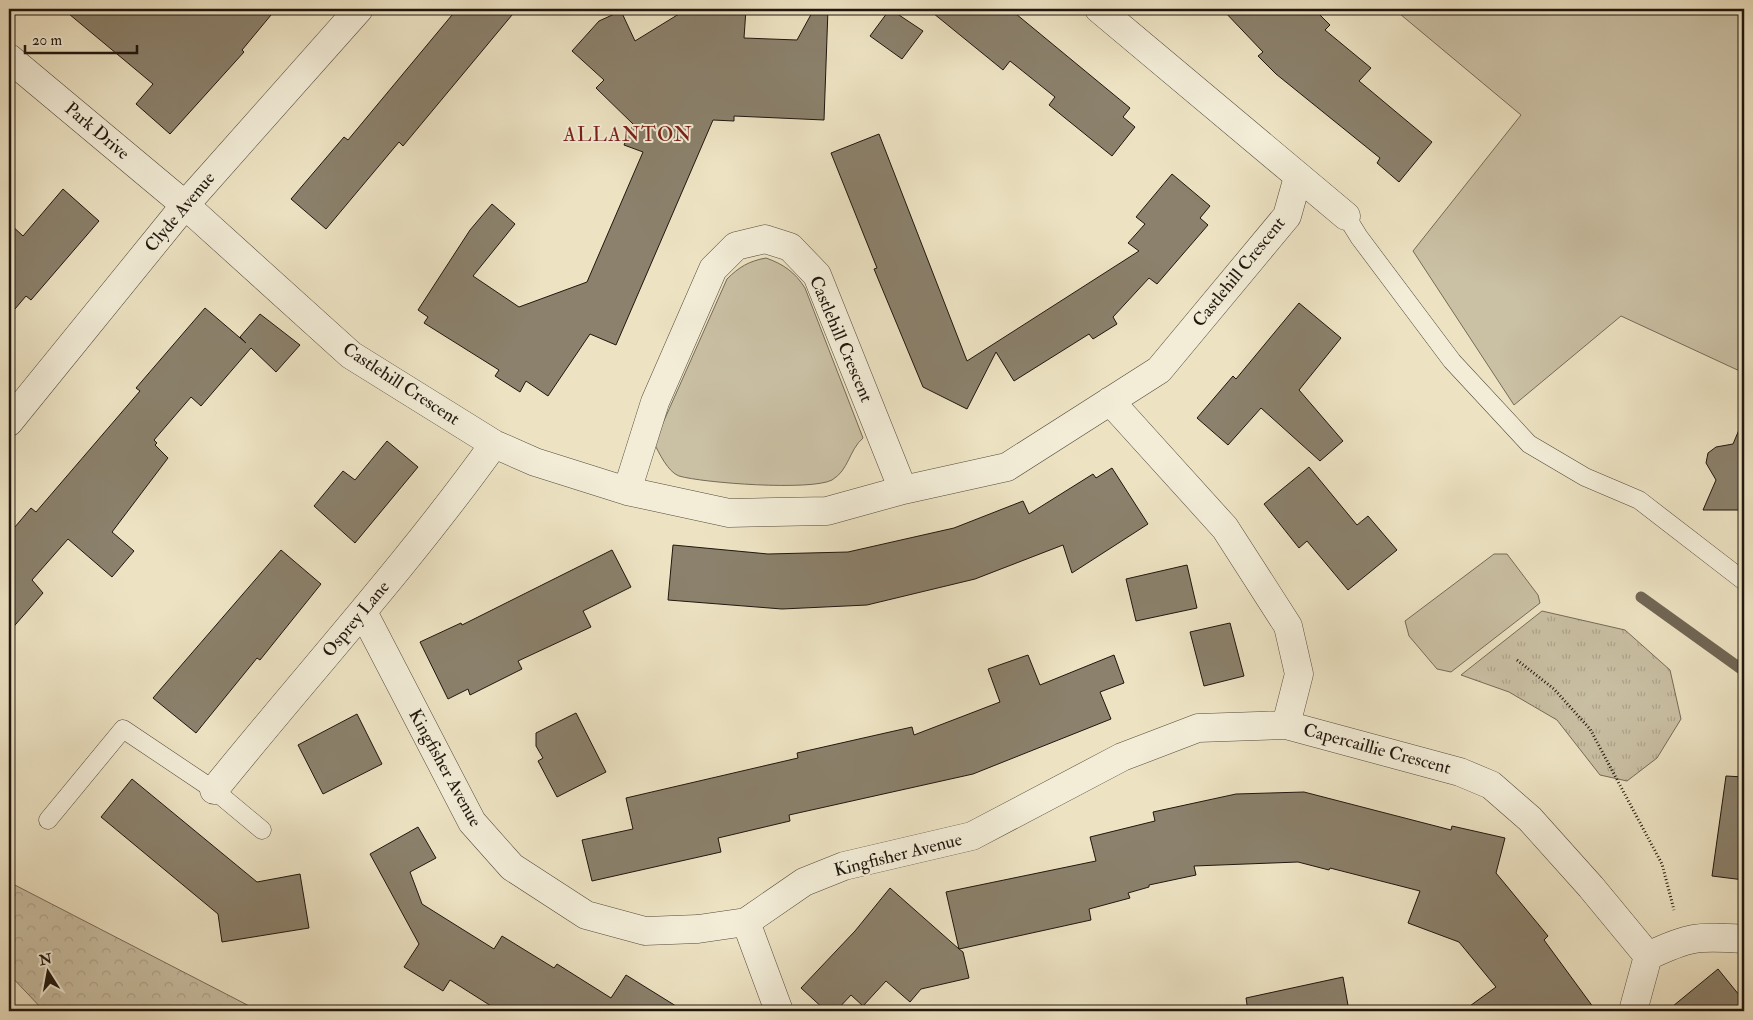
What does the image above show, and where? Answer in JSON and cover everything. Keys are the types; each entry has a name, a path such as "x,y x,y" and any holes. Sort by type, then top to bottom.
{"street":[{"name":"Clyde Avenue","path":"9,422 185,205 359,9"},
{"path":"1099,9 1346,216"},
{"name":"Park Drive","path":"9,58 185,205"},
{"name":"Castlehill Crescent","path":"185,205 351,355 494,444 535,462 627,491 729,513 827,512 903,490 1007,468 1159,370 1286,216 1298,177"},
{"name":"Castlehill Crescent","path":"627,491 655,402 713,269 736,246 765,240 790,247 817,275 903,490"},
{"name":"Capercaillie Crescent","path":"1110,401 1225,528 1288,626 1300,674 1286,725 1460,772 1491,785 1530,819 1591,887 1648,956"},
{"name":"Osprey Lane","path":"214,790 298,686 363,612 459,493 494,444"},
{"name":"Kingfisher Avenue","path":"363,612 472,822 512,867 586,916 645,931 698,929 746,922 804,882 844,866 972,836 1122,757 1198,728 1286,725"},
{"path":"746,922 779,1011"},
{"path":"1633,1011 1648,956 1682,940 1704,936 1744,939"}],"lane":[{"path":"1346,216 1359,237 1452,361 1529,444 1585,477 1639,500 1744,581"},
{"path":"48,820 123,728 214,790 262,830"}],"path":[{"path":"1517,660 1554,689 1590,729 1662,864 1682,940"}],"green space":[{"path":"1394,9 1744,9 1744,373 1621,316 1514,405 1413,251 1521,115"},
{"path":"766,258 788,269 805,288 863,438 838,476 832,480 820,483 757,485 679,476 671,471 654,443 727,279 745,265"},
{"path":"1494,554 1507,554 1538,595 1540,603 1451,672 1437,669 1409,636 1405,621"},
{"path":"1542,611 1625,630 1670,670 1681,719 1657,758 1627,781 1600,775 1557,720 1509,692 1461,675"},
{"path":"9,882 259,1011 44,1011 9,974"}],"building":[{"path":"63,9 276,9 242,50 244,52 170,134 136,104 153,84"},
{"path":"457,9 517,9 403,146 399,142 326,229 291,199 344,137 348,140"},
{"path":"687,9 746,9 744,38 797,40 814,9 828,9 824,120 734,116 734,121 713,120 616,345 590,334 548,396 526,381 520,392 495,376 499,370 424,323 428,317 418,310 470,230 492,204 515,224 473,276 519,307 587,282 643,152 624,145 633,124 596,88 604,80 572,51 599,21 621,11 635,41"},
{"path":"890,9 923,31 902,59 870,36"},
{"path":"928,9 1010,9 1130,108 1123,117 1135,127 1112,156 1049,105 1055,97 1010,61 1003,70"},
{"path":"1222,9 1314,9 1330,25 1325,30 1371,68 1359,81 1432,142 1399,182 1377,163 1380,158 1276,74 1258,56 1263,52"},
{"path":"879,134 967,361 1139,251 1128,243 1145,224 1136,217 1172,174 1210,206 1200,218 1208,225 1157,284 1149,278 1113,317 1117,324 1093,339 1089,334 1014,381 996,352 967,409 923,387 874,269 877,268 831,153"},
{"path":"63,189 99,221 31,300 26,296 9,316 9,223 23,236"},
{"path":"1299,303 1341,338 1299,390 1343,441 1320,461 1261,408 1228,445 1197,418 1233,376 1236,379"},
{"path":"205,308 246,343 240,337 260,314 300,345 276,372 251,348 201,406 191,397 154,440 157,443 155,445 168,458 112,532 134,551 112,577 68,539 32,580 43,593 9,632 9,534 31,508 36,512 140,391 136,388"},
{"path":"1744,418 1744,517 1739,510 1703,510 1716,480 1706,463 1708,453 1716,447 1733,444"},
{"path":"387,441 418,467 355,543 314,506 343,471 355,480"},
{"path":"1309,467 1357,525 1368,516 1397,550 1348,590 1307,541 1299,548 1264,504"},
{"path":"1112,468 1148,524 1072,573 1063,545 975,579 867,605 782,609 668,600 673,545 768,554 848,552 954,528 1023,501 1029,514 1093,474 1096,478"},
{"path":"281,550 321,584 260,660 257,658 196,733 153,698"},
{"path":"612,550 631,587 583,611 591,627 518,661 522,669 470,695 468,689 448,699 420,642 461,623 462,625"},
{"path":"1187,565 1197,608 1136,621 1126,579"},
{"path":"1230,623 1244,676 1204,686 1190,632"},
{"path":"1028,655 1040,685 1114,655 1124,683 1100,692 1111,719 973,774 789,815 790,821 718,838 721,852 592,881 582,840 633,829 626,798 798,758 797,753 912,727 914,735 1000,702 988,669"},
{"path":"576,713 606,772 557,797 538,761 543,758 536,746 536,733"},
{"path":"357,714 382,764 323,794 298,745"},
{"path":"1726,776 1744,777 1744,880 1712,876"},
{"path":"132,779 257,882 300,874 309,928 222,942 218,914 101,817"},
{"path":"1304,792 1451,830 1452,826 1505,838 1496,873 1548,936 1544,940 1596,1011 1463,1011 1496,987 1459,942 1408,923 1420,891 1330,868 1329,870 1298,862 1194,866 1196,875 1149,885 1149,887 1128,893 1130,898 1089,909 1091,920 959,949 946,892 1096,861 1090,837 1155,821 1153,812 1236,794"},
{"path":"418,827 436,858 410,872 422,904 494,949 502,936 554,968 557,964 611,998 626,975 684,1011 499,1011 450,980 443,991 404,967 419,944 370,854"},
{"path":"890,888 963,952 969,978 921,989 910,1002 886,981 863,1006 851,995 836,1011 826,1011 801,988 855,931"},
{"path":"1718,969 1744,1001 1744,1011 1667,1011"},
{"path":"1343,977 1349,1011 1248,1011 1246,998"}],"waterway":[{"path":"1641,597 1744,671"}],"district":[{"name":"ALLANTON","path":"628,134"}]}
